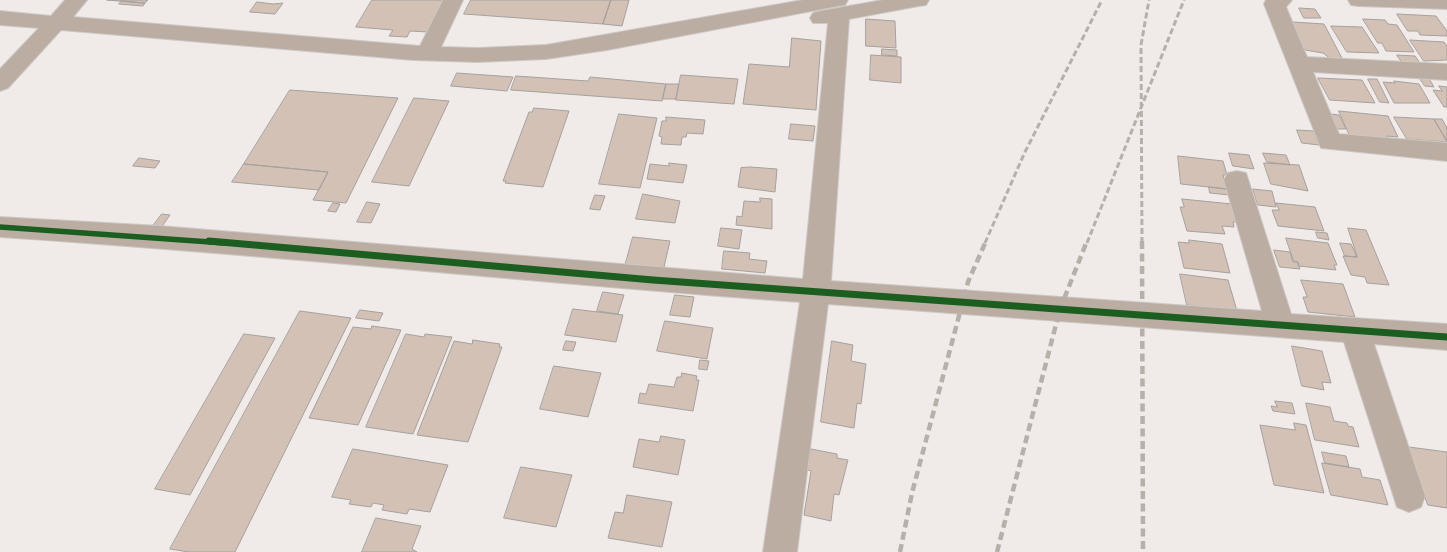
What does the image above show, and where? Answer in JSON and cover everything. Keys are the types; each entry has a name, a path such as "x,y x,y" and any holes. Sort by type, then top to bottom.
{"street":[{"path":"0,83 77,0"},
{"path":"427,53 453,0"},
{"path":"607,44 700,13 776,0"},
{"path":"0,18 427,53 546,52 607,44 669,44 838,7 919,0"},
{"path":"1282,0 1274,4 1330,142 1447,152"},
{"path":"1358,0 1447,3"},
{"path":"780,552 816,290 838,7"},
{"path":"1298,64 1447,72"},
{"path":"1237,180 1280,325"},
{"path":"0,227 160,237 653,280 816,290 1447,337"},
{"path":"1355,331 1410,496"}],"building":[{"path":"107,0 148,0 145,3"},
{"path":"372,0 444,0 428,32 410,31 407,37 389,36 393,30 356,27"},
{"path":"471,0 611,0 603,24 464,14"},
{"path":"611,0 629,0 622,26 603,24"},
{"path":"122,1 145,3 143,6 119,4"},
{"path":"257,2 283,3 275,14 250,12"},
{"path":"1299,8 1315,9 1321,18 1304,18"},
{"path":"1397,14 1436,16 1447,31 1447,36 1420,35 1418,31 1408,31"},
{"path":"866,19 895,21 896,48 866,46"},
{"path":"1363,19 1385,20 1388,24 1397,25 1414,52 1386,51 1382,43 1378,43"},
{"path":"1293,22 1324,24 1343,60 1331,59 1323,53 1305,50"},
{"path":"1331,26 1362,27 1379,53 1347,52"},
{"path":"792,38 821,41 816,110 743,104 749,64 789,67"},
{"path":"1410,40 1444,42 1447,46 1447,60 1424,61"},
{"path":"882,49 897,50 897,56 882,55"},
{"path":"871,55 901,57 901,83 870,80"},
{"path":"1397,55 1415,56 1420,63 1402,62"},
{"path":"457,73 513,77 507,91 451,86"},
{"path":"681,75 738,79 734,104 676,100"},
{"path":"516,76 588,81 590,77 666,84 662,101 511,90"},
{"path":"1419,77 1428,77 1434,87 1425,86"},
{"path":"1318,78 1362,80 1375,103 1330,100"},
{"path":"1368,79 1377,79 1389,103 1380,102"},
{"path":"1394,81 1419,84 1430,103 1394,103 1383,82 1395,83"},
{"path":"666,84 679,84 676,99 663,99"},
{"path":"1439,86 1447,87 1447,107 1444,107 1433,90 1442,91"},
{"path":"290,90 398,98 346,203 313,200 328,172 244,164"},
{"path":"414,98 449,101 409,186 372,182"},
{"path":"534,108 569,111 543,187 505,183 506,181 503,181 529,112 532,112"},
{"path":"1339,111 1388,116 1398,137 1387,136 1389,140 1350,136"},
{"path":"619,114 657,118 640,188 599,184"},
{"path":"1331,114 1339,115 1346,129 1338,129"},
{"path":"666,117 705,120 703,134 687,133 686,137 682,137 681,145 661,144 662,137 659,136 662,121 666,121"},
{"path":"1394,117 1434,119 1447,142 1407,139"},
{"path":"1434,119 1442,119 1447,128 1447,140"},
{"path":"791,124 815,126 813,141 789,139"},
{"path":"1297,130 1314,131 1319,145 1302,143"},
{"path":"1229,153 1249,155 1254,169 1233,166"},
{"path":"1263,153 1286,155 1290,165 1267,162"},
{"path":"1178,156 1223,161 1227,175 1223,175 1227,189 1181,184"},
{"path":"139,158 160,161 155,168 133,166"},
{"path":"669,163 687,165 683,183 647,179 650,164 669,166"},
{"path":"1264,163 1299,165 1308,191 1271,184"},
{"path":"244,164 328,172 319,190 232,182"},
{"path":"741,168 777,169 775,192 738,187"},
{"path":"1209,187 1227,189 1229,195 1210,193"},
{"path":"1253,189 1272,191 1276,207 1258,205"},
{"path":"643,194 680,201 675,223 636,219"},
{"path":"595,195 605,196 600,210 590,209"},
{"path":"760,198 772,199 772,229 736,225 737,216 742,217 744,201 760,202"},
{"path":"1182,199 1232,204 1237,222 1233,222 1234,227 1222,226 1225,234 1187,231 1180,207 1184,207"},
{"path":"367,202 380,204 371,223 357,222"},
{"path":"333,203 340,204 336,212 328,211"},
{"path":"1276,203 1315,207 1324,231 1278,226 1272,210 1279,210"},
{"path":"162,214 170,215 158,232 149,231"},
{"path":"721,228 742,230 739,249 718,246"},
{"path":"1348,228 1366,230 1389,285 1367,283 1365,277 1351,275 1343,256 1357,257"},
{"path":"1316,232 1327,233 1329,240 1318,238"},
{"path":"633,237 670,241 664,267 625,266"},
{"path":"1286,238 1328,243 1337,265 1334,265 1336,270 1299,266 1298,262 1294,261"},
{"path":"1189,240 1222,244 1230,273 1184,268 1178,242 1189,243"},
{"path":"1340,243 1351,244 1357,257 1345,256"},
{"path":"1274,250 1290,252 1293,262 1297,262 1300,269 1280,267"},
{"path":"724,251 750,253 749,259 767,261 765,273 722,269"},
{"path":"1180,274 1228,280 1237,311 1187,305"},
{"path":"1301,280 1343,284 1355,317 1308,312 1303,297 1307,297"},
{"path":"603,292 624,295 618,314 597,311"},
{"path":"675,295 694,297 690,317 670,315"},
{"path":"573,309 623,315 616,342 565,335"},
{"path":"360,310 383,313 379,321 356,318"},
{"path":"300,311 351,318 235,552 189,552 170,549"},
{"path":"665,321 713,328 707,359 657,351"},
{"path":"372,326 401,330 358,425 309,418 353,327 371,329"},
{"path":"244,334 275,338 190,495 155,489"},
{"path":"406,334 424,337 425,334 452,337 413,434 366,427"},
{"path":"473,340 500,344 499,347 502,347 468,442 417,435 454,341 472,344"},
{"path":"566,341 576,342 573,351 563,350"},
{"path":"832,341 853,345 851,361 866,364 861,404 857,403 854,428 821,422"},
{"path":"1292,346 1322,351 1331,383 1322,382 1324,390 1302,386"},
{"path":"700,360 709,361 707,370 699,369"},
{"path":"554,366 601,373 588,417 540,409"},
{"path":"682,373 697,376 696,380 699,380 693,411 638,403 640,393 646,394 649,384 674,387 677,377 681,377"},
{"path":"1275,401 1292,403 1295,414 1273,411 1271,406 1277,407"},
{"path":"1306,403 1330,407 1334,421 1347,423 1348,426 1353,427 1359,447 1315,440"},
{"path":"1294,423 1306,425 1324,493 1274,485 1260,425 1295,430"},
{"path":"661,436 685,440 678,475 633,467 639,439 659,442"},
{"path":"1409,447 1447,452 1447,508 1428,505"},
{"path":"353,449 448,465 430,512 409,509 407,514 382,510 384,505 373,503 371,507 349,504 351,500 332,497"},
{"path":"811,449 837,454 837,458 848,460 839,495 834,494 831,521 804,515 811,471 808,470"},
{"path":"1322,452 1346,456 1349,467 1325,463"},
{"path":"1322,463 1360,469 1362,477 1380,480 1388,505 1331,495"},
{"path":"521,467 572,475 556,527 504,518"},
{"path":"627,495 672,502 662,547 608,538 615,512 623,513"},
{"path":"376,518 421,526 412,549 417,552 362,552"}],"railway":[{"path":"985,243 1024,154 1102,0"},
{"path":"1141,107 1141,45 1149,0"},
{"path":"1141,107 1184,0"},
{"path":"1087,243 1141,107"},
{"path":"1141,107 1142,243"},
{"path":"900,552 912,493 968,282 986,241"},
{"path":"997,552 1060,309 1087,241"},
{"path":"1142,241 1143,552"}],"cycle path":[{"path":"0,227 160,237 653,280 1447,337"}]}
